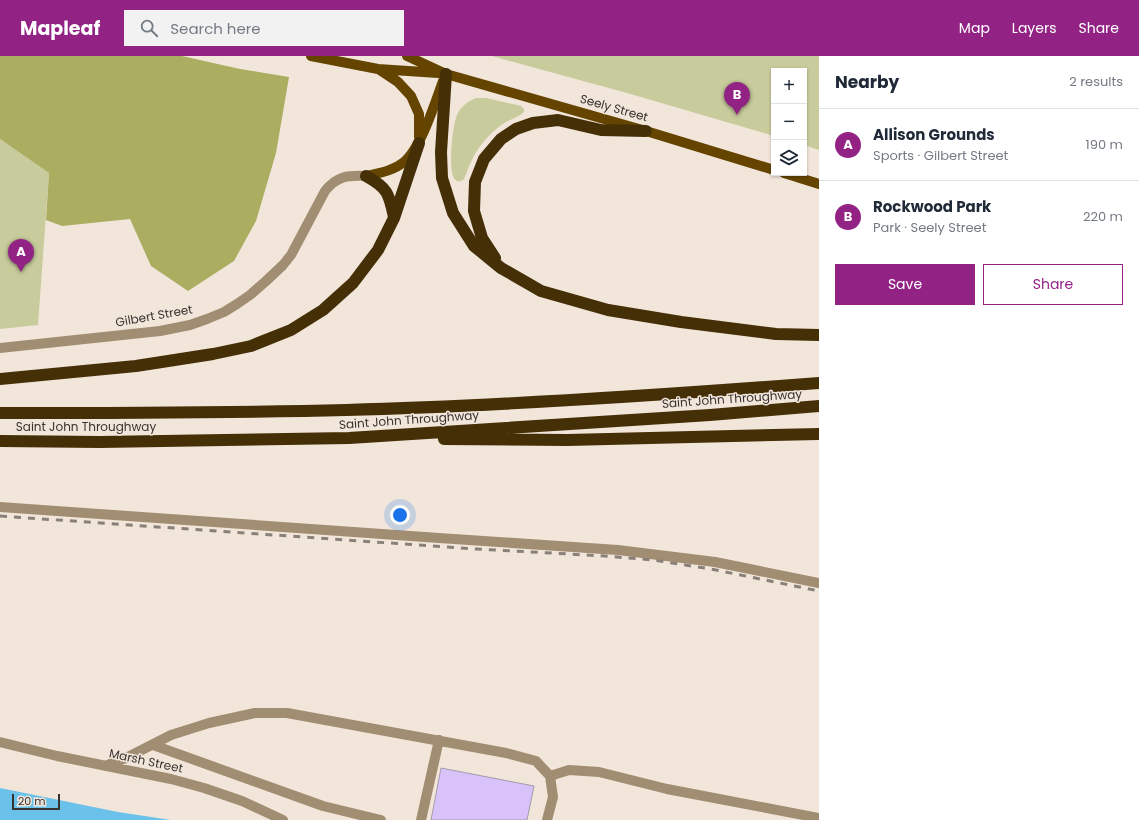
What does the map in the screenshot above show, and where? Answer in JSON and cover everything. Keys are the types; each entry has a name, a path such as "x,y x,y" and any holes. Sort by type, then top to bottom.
{"highway":[{"path":"446,74 441,152 442,178 453,213 474,246 501,268 541,291 608,310 681,322 776,334 819,335"},
{"path":"501,268 482,238 474,211 475,182 484,159 501,139 516,130 534,123 558,120 600,130 646,131"},
{"path":"0,380 136,366 213,354 251,346 291,330 323,310 353,283 378,250 394,218 419,143"},
{"path":"366,176 378,183 389,196 394,218"},
{"name":"Saint John Throughway","path":"0,413 223,413 348,410 567,400 819,383"},
{"name":"Saint John Throughway","path":"0,441 100,442 349,438 710,415 819,406"},
{"path":"349,438 566,440 819,434"}],"main road":[{"name":"Seely Street","path":"311,56 378,69 446,74"},
{"name":"Seely Street","path":"407,56 446,74 646,131 771,169"},
{"path":"378,69 398,82 411,96 419,114 419,143"},
{"path":"366,176 389,171 404,162 419,143 446,74"},
{"path":"794,176 819,184"}],"street":[{"name":"Gilbert Street","path":"0,348 160,331 190,325 224,312 250,294 283,265 291,255 330,184 346,176 366,176"},
{"path":"0,506 618,550 715,562 819,583"},
{"path":"105,766 126,758 171,735 208,723 255,713 287,713 439,740 506,753 536,761 550,776 553,797 547,820"},
{"path":"421,820 439,740"},
{"name":"Marsh Street","path":"0,742 57,756 171,779 204,788 242,801 283,820"},
{"path":"153,745 323,806 381,820"},
{"path":"550,776 569,770 599,772 667,789 819,818"}],"green space":[{"path":"0,56 182,56 240,69 289,77 276,153 256,221 234,261 188,291 151,266 130,219 62,226 46,220 49,173 0,139"},
{"path":"492,56 819,56 819,150 807,146 807,68 771,68 771,135 627,93"},
{"path":"476,98 486,98 521,106 524,109 524,112 503,124 487,138 473,157 464,179 458,181 454,178 451,165 454,124 459,111 466,103"},
{"path":"0,139 49,173 38,325 0,329"}],"water":[{"path":"0,788 118,812 171,820 0,820"}],"building":[{"path":"441,768 534,786 527,820 431,820"}],"railway":[{"path":"0,516 653,560 711,569 819,591"}],"place":[{"name":"Rockwood Park","path":"737,115"},
{"name":"Allison Grounds","path":"21,272"}]}
